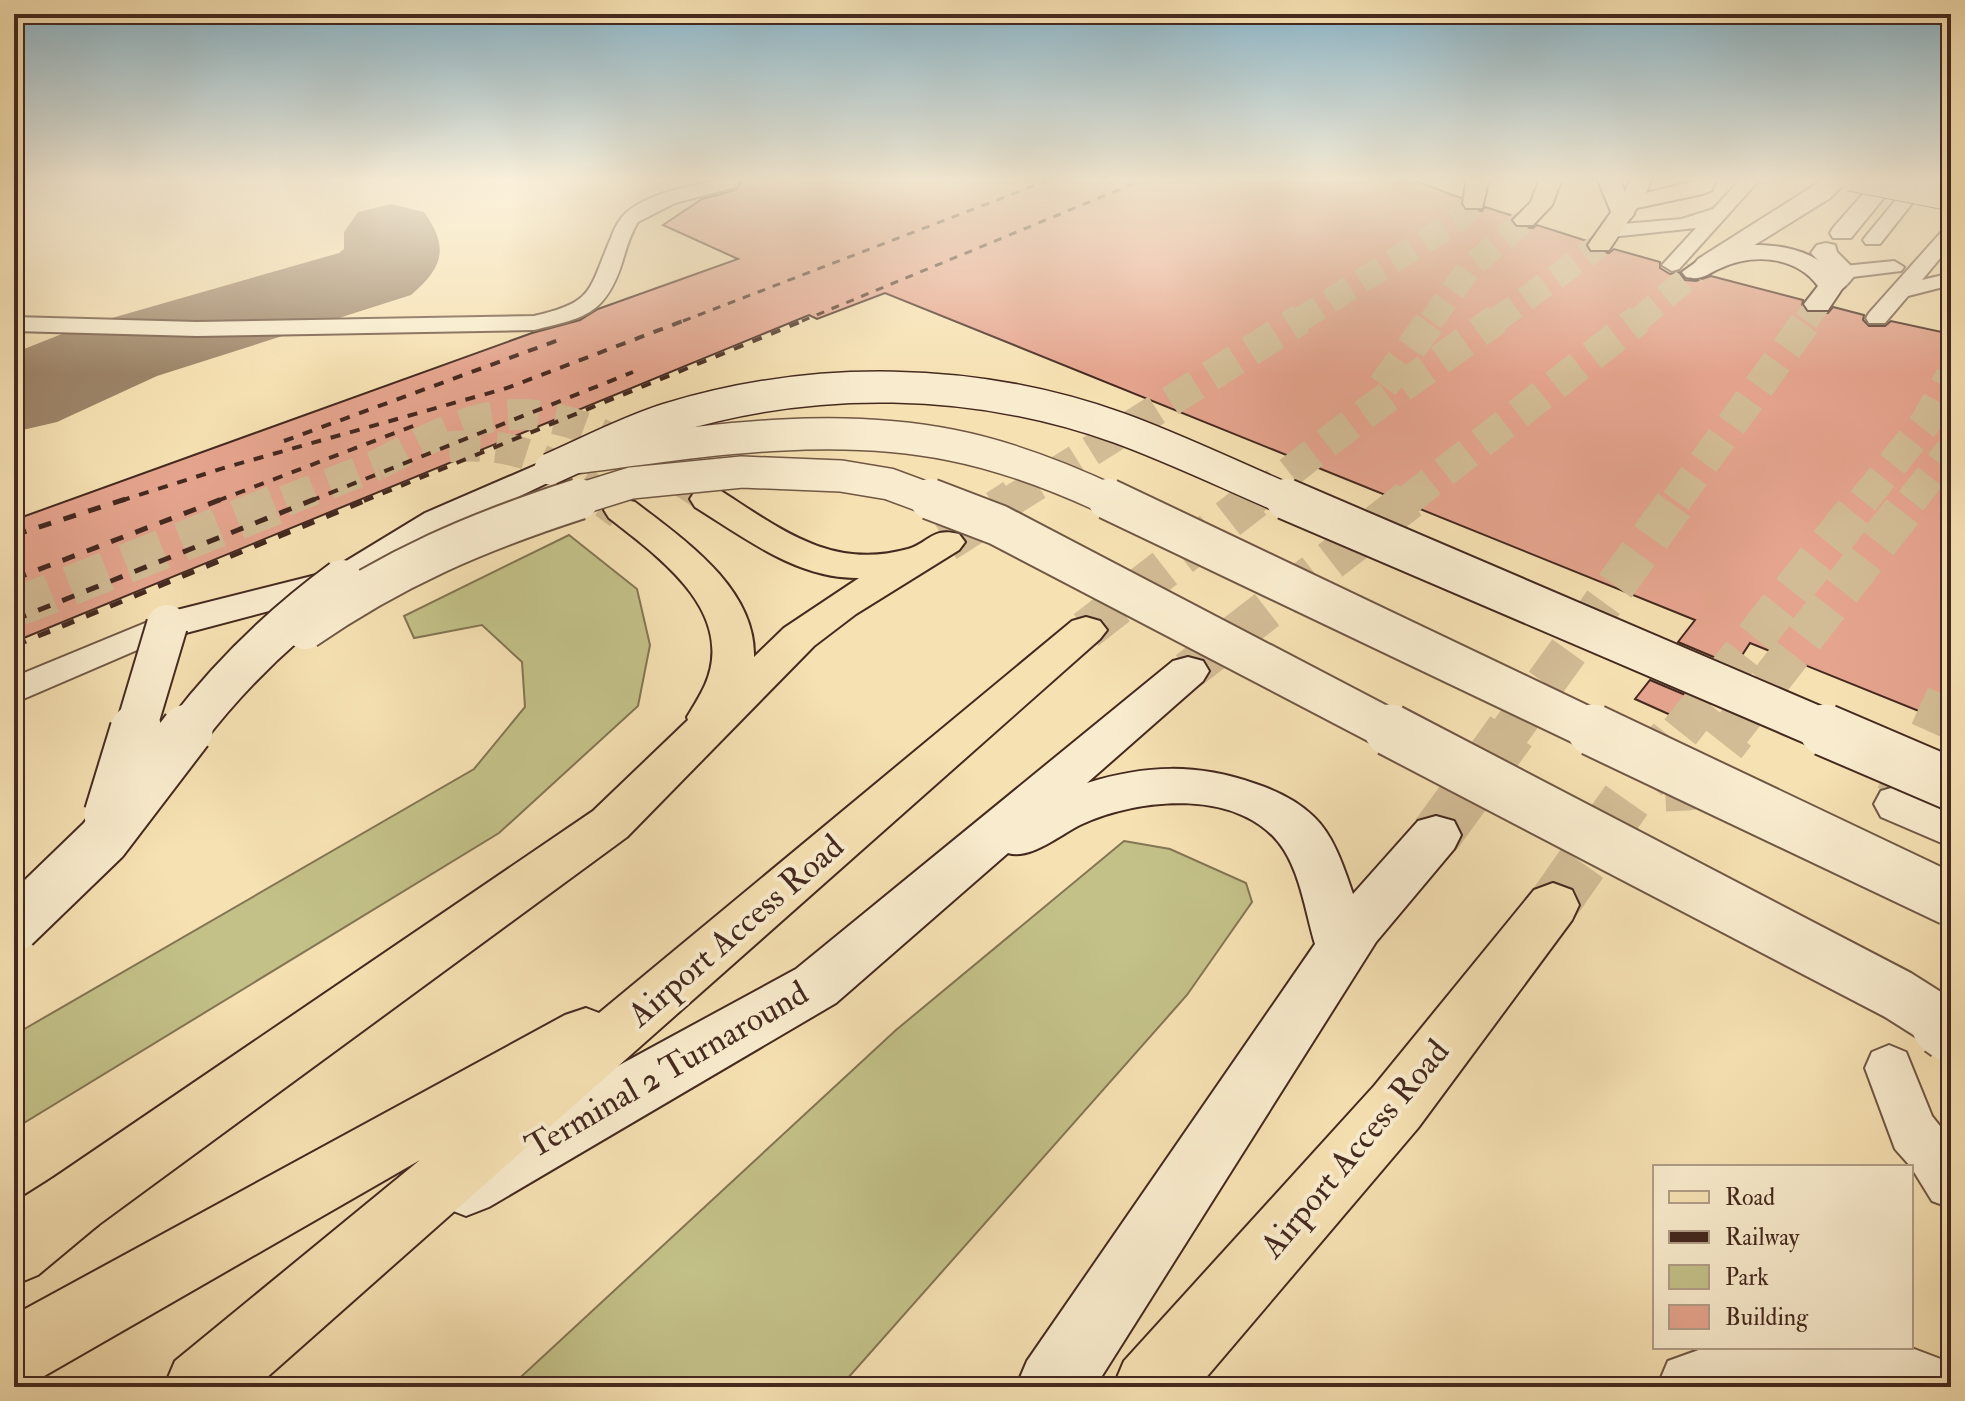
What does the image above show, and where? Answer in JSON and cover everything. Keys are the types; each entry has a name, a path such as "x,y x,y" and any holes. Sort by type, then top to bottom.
{"main road":[{"path":"1691,267 1733,243"},
{"path":"1832,243 1823,253 1838,280"},
{"path":"1691,267 1751,252 1778,254 1806,261 1838,280"},
{"path":"14,926 103,840 221,689 294,615 342,580 438,521 664,420 715,405 817,389 866,386 962,389 1055,406 1120,428 1951,784"},
{"path":"575,458 772,434 826,432 902,436 961,446 1019,461 1080,486 1951,900"},
{"path":"14,932 192,722 275,649 357,593 447,546 631,483 742,472 792,473 841,476 889,484 998,525 1898,995 1951,1029"},
{"path":"14,1241 75,1202 610,824 799,637 842,605 946,542 875,568 830,566 797,554 708,499"},
{"path":"622,510 696,571 721,603 734,637 730,673 714,711 676,761"},
{"path":"103,840 167,625 342,580"},
{"name":"Airport Access Road","path":"201,1387 1086,630"},
{"path":"933,885 1188,671"},
{"path":"933,885 1042,822 1114,792 1149,785 1185,783 1224,789 1272,810 1305,840 1322,879 1343,947"},
{"path":"1898,804 1951,828"},
{"path":"1053,1387 1357,926 1436,835"},
{"name":"Terminal 2 Turnaround","path":"384,1231 816,986 933,885"},
{"name":"Airport Access Road","path":"1150,1387 1396,1107 1553,905"},
{"path":"14,1354 675,984"},
{"path":"14,1251 75,1202"},
{"path":"1694,1387 1761,1369 1894,1379 1920,1387"}],"lane":[{"path":"14,324 197,329 534,323 574,313 594,304 602,292 618,243"},
{"path":"1691,267 1704,243"},
{"path":"1877,318 1942,243"},
{"path":"1838,280 1894,267"},
{"path":"1901,291 1951,279"},
{"path":"445,325 469,330 481,351"},
{"path":"14,691 167,625"},
{"path":"1889,1068 1913,1132 1951,1182"}],"green space":[{"path":"569,535 637,589 650,645 638,706 499,833 14,1129 14,1035 474,769 525,707 522,662 482,625 414,638 404,616"},
{"path":"1124,841 1170,849 1246,883 1252,902 1187,995 840,1387 510,1387 896,1030"}],"building":[{"path":"704,243 1586,243 1585,247 1591,253 1609,253 1614,249 1660,262 1660,268 1670,274 1679,272 1685,280 1696,281 1711,276 1803,300 1802,306 1808,313 1828,313 1833,307 1864,315 1863,320 1869,326 1885,326 1891,321 1951,334 1951,724 1750,643 1735,666 1678,642 1695,620 885,293 817,319 809,315 14,642 14,520 532,333 580,320 598,309 738,259"},
{"path":"1650,680 1709,705 1695,726 1635,699"}],"taxiway":[{"path":"14,396 117,352 375,274 391,256 393,243"}],"tunnel":[{"path":"1298,321 1421,243"},
{"path":"1431,321 1470,267 1498,243"},
{"path":"1495,321 1600,245"},
{"path":"1637,321 1695,272"},
{"path":"1806,321 1818,304"},
{"path":"1011,501 1301,319"},
{"path":"1383,386 1432,319"},
{"path":"1252,501 1360,417 1497,319"},
{"path":"1407,501 1639,319"},
{"path":"1676,501 1808,319"},
{"path":"1863,501 1926,422 1951,376"},
{"path":"377,465 471,422 504,415 535,415 566,421 596,432 652,462 706,497"},
{"path":"449,447 496,447 535,457 571,475 607,499"},
{"path":"1911,501 1951,450"},
{"path":"285,501 377,465"},
{"path":"14,608 290,499"},
{"path":"607,499 622,510"},
{"path":"946,542 1014,499"},
{"path":"1086,630 1254,499"},
{"path":"1188,671 1410,499"},
{"path":"1510,732 1678,499"},
{"path":"1680,732 1865,499"},
{"path":"1730,732 1912,499"},
{"path":"1930,732 1951,685"},
{"path":"1436,835 1512,730"},
{"path":"1553,905 1635,788 1681,730"},
{"path":"1665,786 1688,785 1731,730"},
{"path":"1901,798 1931,730"}],"railway":[{"path":"683,321 884,243"},
{"path":"802,321 989,243"},
{"path":"120,501 227,467 507,388 688,319"},
{"path":"364,501 807,319"},
{"path":"284,441 564,338"},
{"path":"314,499 633,372"},
{"path":"217,501 421,423"},
{"path":"14,535 126,499"},
{"path":"14,579 222,499"},
{"path":"14,620 314,499"},
{"path":"310,501 314,499"},
{"path":"14,646 369,499"}]}
